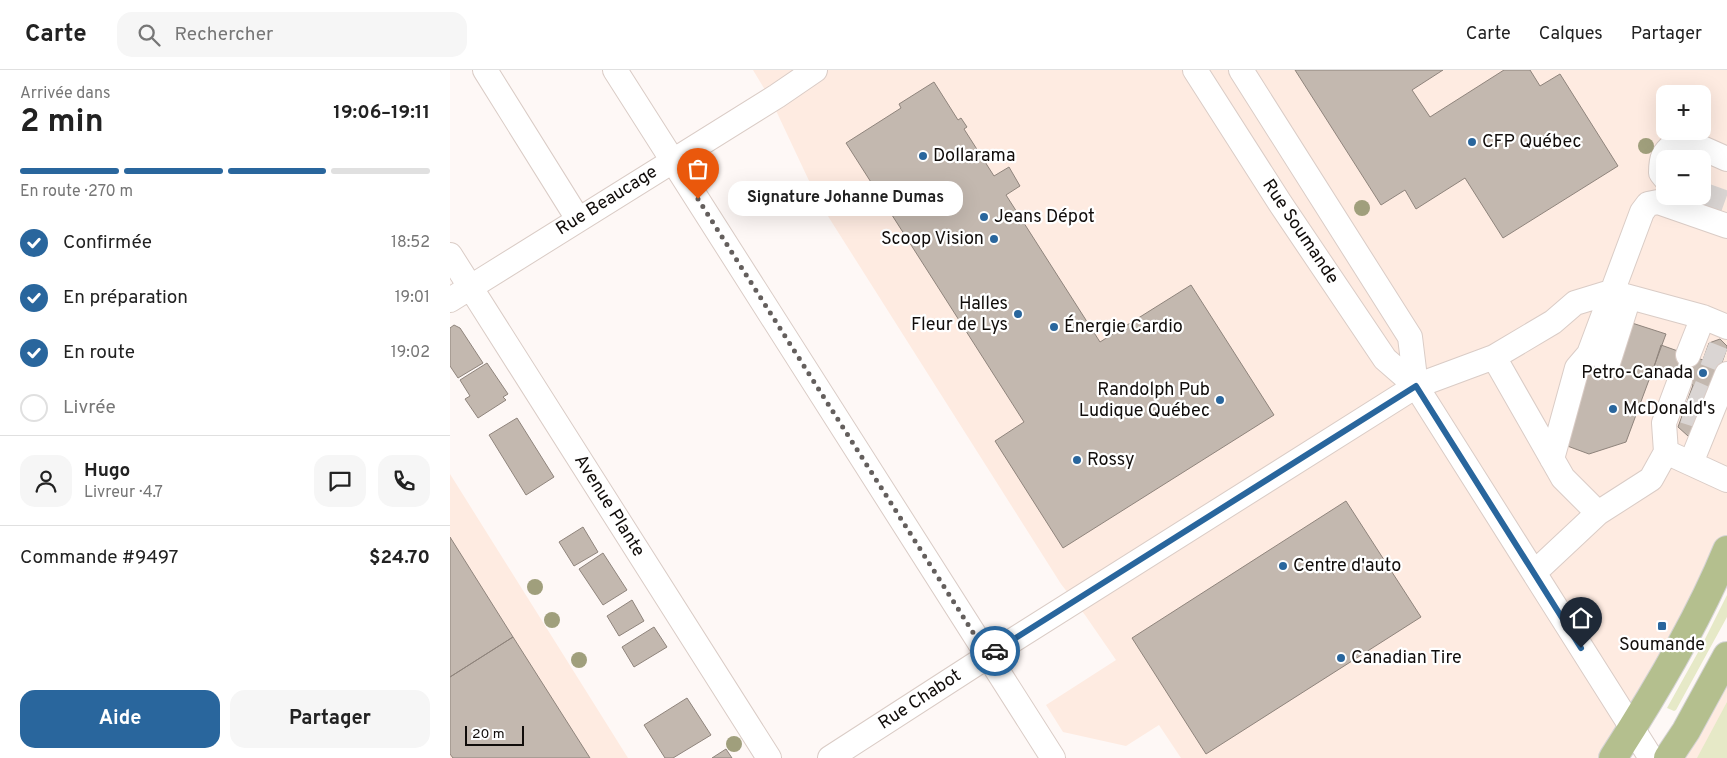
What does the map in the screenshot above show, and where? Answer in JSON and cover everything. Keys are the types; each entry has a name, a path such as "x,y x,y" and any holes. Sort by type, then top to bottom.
{"main road":[{"path":"1613,758 1633,728 1680,646 1718,572 1727,550"},
{"path":"1668,758 1686,731 1727,656"}],"street":[{"path":"485,70 578,219"},
{"path":"615,70 1053,758"},
{"name":"Rue Beaucage","path":"450,300 777,96 815,70"},
{"name":"Rue Soumande","path":"1195,70 1280,203 1385,359 1416,386 1651,758"},
{"name":"Rue Soumande","path":"1241,70 1410,336 1416,386"},
{"path":"1666,150 1675,143 1693,144 1702,150"},
{"path":"1552,459 1577,368 1589,354 1642,212 1648,204 1658,202 1727,226"},
{"name":"Avenue Plante","path":"450,255 769,758"},
{"path":"1610,296 1703,317 1727,327"},
{"path":"1607,366 1610,296"},
{"name":"Rue Chabot","path":"830,758 1416,386 1494,357 1553,322 1575,303 1610,296"},
{"path":"1692,463 1693,402 1710,359 1703,317"},
{"path":"1494,357 1563,478 1598,513"},
{"path":"1535,572 1598,513 1652,479 1666,452 1664,423 1693,402"},
{"path":"1666,452 1727,480"}],"shaded area":[{"path":"753,70 1727,70 1727,550 1613,758 1181,758 1159,725 1126,746 1063,732 1046,705 1116,660 1061,584 819,202 771,100"},
{"path":"450,474 628,758 450,758"},
{"path":"1727,656 1727,758 1668,758"}],"green space":[{"path":"1727,595 1727,617 1676,710 1667,708 1701,647"},
{"path":"1727,702 1727,758 1697,758"}],"building":[{"name":"CFP Québec","path":"1295,70 1443,70 1412,90 1430,117 1504,70 1530,70 1540,86 1560,74 1618,166 1503,238 1465,178 1416,209 1405,190 1381,205"},
{"name":"Halles Fleur de Lys","path":"934,82 958,120 961,118 967,127 964,129 994,176 1009,167 1020,186 1006,195 1100,342 1191,285 1274,415 1063,548 995,441 1024,422 846,143 901,108 899,104"},
{"path":"1632,323 1666,334 1626,442 1589,454 1562,444 1589,372 1612,379"},
{"path":"454,325 460,328 483,363 458,378 450,366 450,328"},
{"path":"1720,339 1727,348 1699,429 1688,436 1678,427 1693,385 1653,370 1661,345 1703,360 1709,343"},
{"path":"487,363 508,394 503,397 506,400 478,418 465,399 470,396 460,380"},
{"path":"517,418 554,477 526,495 489,435"},
{"path":"1346,501 1421,617 1206,754 1132,638"},
{"path":"583,527 598,552 574,566 559,542"},
{"path":"450,537 513,637 450,677"},
{"path":"603,553 627,590 603,605 579,569"},
{"path":"632,600 644,621 619,636 607,616"},
{"path":"654,627 667,647 634,667 622,647"},
{"path":"513,637 590,758 453,758 450,754 450,677"},
{"path":"687,698 711,735 673,758 665,758 644,725"},
{"path":"726,749 732,758 712,758"}],"tunnel":[{"path":"1711,197 1727,203"},
{"path":"1705,353 1723,360"},
{"path":"1691,392 1709,400"},
{"path":"1684,411 1703,417"}],"way so far":[{"path":"698,199 988,656 995,651"}],"place":[{"name":"CFP Québec","path":"1472,142"},
{"name":"Dollarama","path":"923,156"},
{"name":"Signature Johanne Dumas","path":"698,199"},
{"name":"Jeans Dépot","path":"984,217"},
{"name":"Scoop Vision","path":"994,239"},
{"name":"Halles Fleur de Lys","path":"1018,314"},
{"name":"Énergie Cardio","path":"1054,327"},
{"name":"Petro-Canada","path":"1703,373"},
{"name":"Randolph Pub Ludique Québec","path":"1220,400"},
{"name":"McDonald's","path":"1613,409"},
{"name":"Rossy","path":"1077,460"},
{"name":"Centre d'auto","path":"1283,566"},
{"name":"Soumande","path":"1662,626"},
{"name":"Canadian Tire","path":"1341,658"}],"route":[{"path":"995,651 1416,386 1535,572 1581,648"}]}
